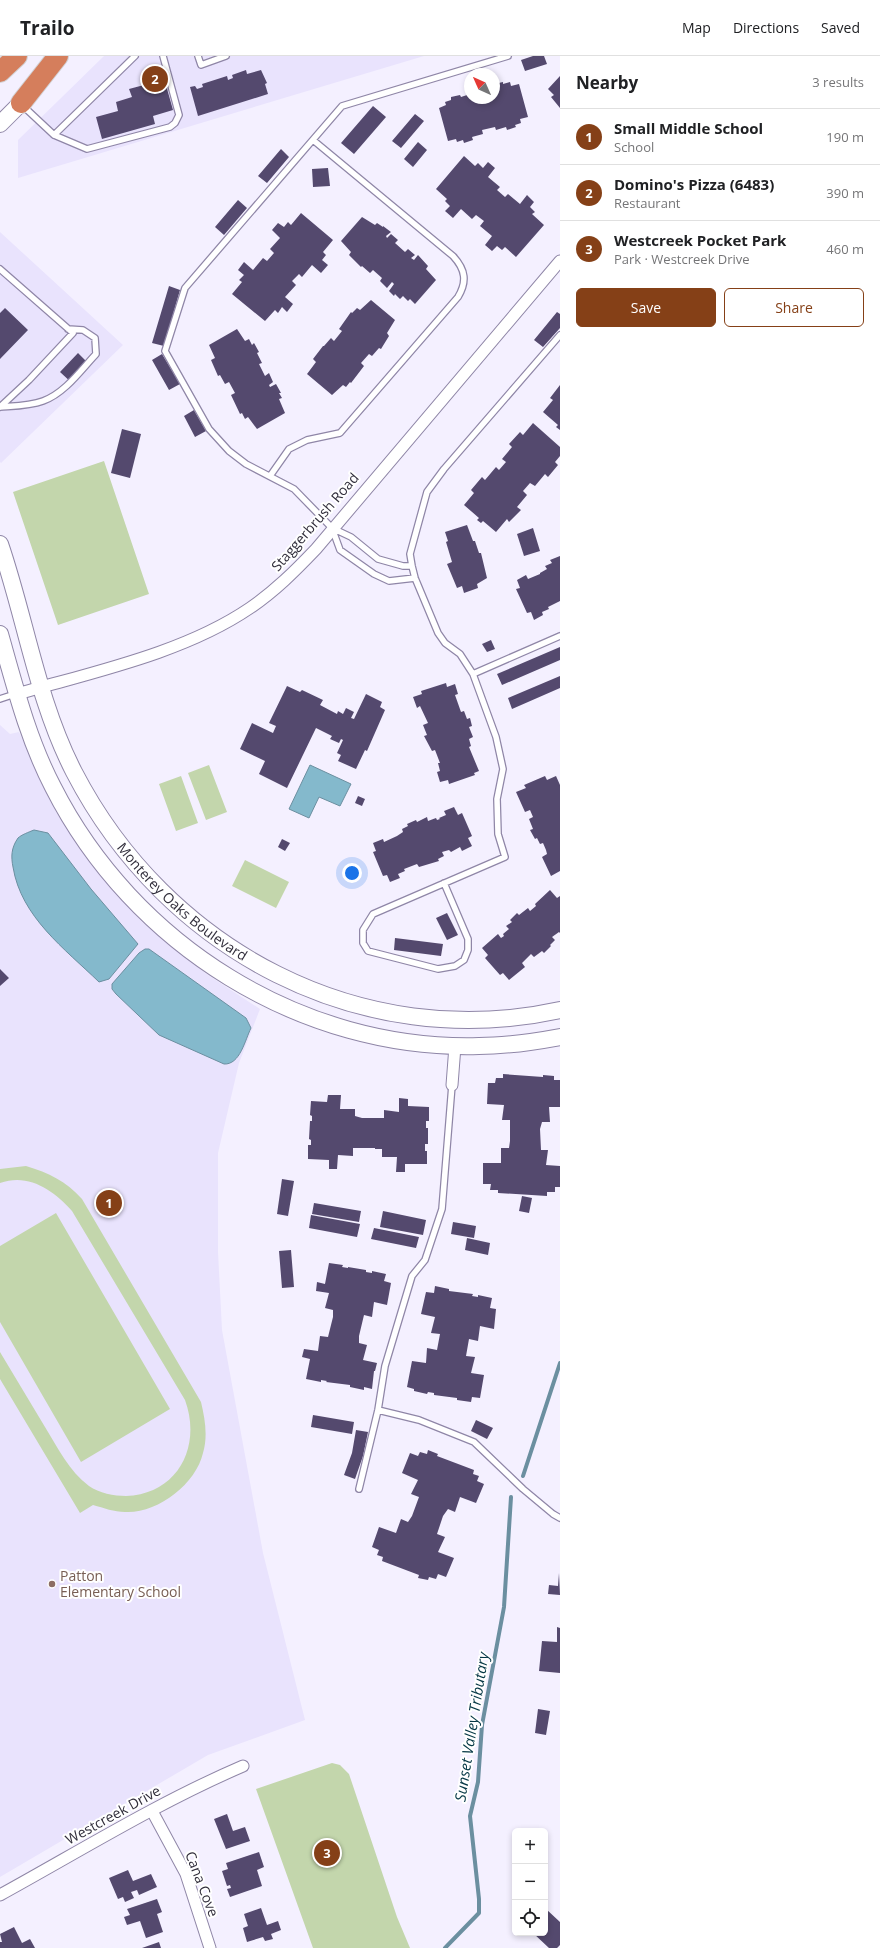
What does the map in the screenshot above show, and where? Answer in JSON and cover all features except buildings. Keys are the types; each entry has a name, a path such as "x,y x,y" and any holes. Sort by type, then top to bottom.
{"highway":[{"path":"0,72 17,56"},
{"path":"21,103 58,56"}],"street":[{"path":"0,124 69,56"},
{"name":"Staggerbrush Road","path":"17,694 162,651 207,632 249,609 269,594 288,578 316,549 332,528 560,261"},
{"name":"Monterey Oaks Boulevard","path":"0,544 10,573 40,687 52,721 73,771 100,817 137,866 184,913 234,951 266,970 297,985 340,1001 373,1010 409,1016 479,1020 542,1014 560,1010"},
{"name":"Monterey Oaks Boulevard","path":"0,634 28,730 39,758 71,819 119,885 151,918 181,945 249,990 310,1018 347,1030 392,1040 455,1046 524,1043 560,1037"},
{"path":"452,1085 455,1046"},
{"name":"Westcreek Drive","path":"0,1895 152,1811 243,1766"},
{"name":"Cana Cove","path":"152,1811 186,1874 210,1948"}],"lane":[{"path":"54,135 135,56"},
{"path":"21,103 54,135 87,149 170,127 175,123 179,115 164,56"},
{"path":"198,56 200,65 226,56"},
{"path":"412,566 403,566 378,560 351,538 332,528 294,488 246,464 218,440 209,429 165,351 185,288 342,106 508,56"},
{"path":"270,476 289,449 307,440 340,433 458,297 465,281 462,268 453,256 313,140"},
{"path":"0,269 73,333 29,380 0,407"},
{"path":"0,407 36,402 55,395 69,383 96,354 95,338 83,330 68,329"},
{"path":"444,883 468,938 468,950 464,960 456,966 438,969 368,952 363,943 363,930 373,914 444,883 505,857 498,834 497,799 503,769 496,737 473,674 460,654 445,644 438,633 415,578 410,554 427,492 444,469 560,335"},
{"path":"332,528 340,550 374,574 389,581 415,578"},
{"path":"473,674 560,636"},
{"path":"0,699 17,694"},
{"path":"359,1489 378,1410 385,1366 412,1276 425,1260 442,1209 452,1085"},
{"path":"378,1410 419,1420 474,1442 523,1489 560,1518"}],"shaded area":[{"path":"104,56 424,56 18,178 18,140"},
{"path":"0,232 123,345 1,463 0,462"},
{"path":"0,725 10,734 19,732 56,812 92,865 142,922 205,973 260,1009 239,1063 218,1153 218,1252 222,1330 263,1553 305,1720 208,1755 0,1877"}],"green space":[{"path":"104,461 149,594 58,625 13,492"},
{"path":"209,765 227,812 206,820 188,773"},
{"path":"181,776 198,823 176,831 159,784"},
{"path":"245,860 289,882 276,908 232,886"},
{"path":"26,1166 57,1178 70,1187 82,1199 201,1402 206,1434 205,1447 199,1465 184,1486 173,1495 150,1508 121,1512 93,1505 80,1513 0,1379 0,1352 64,1459 82,1480 97,1491 112,1495 126,1496 144,1493 160,1487 172,1477 188,1450 190,1434 189,1417 185,1400 72,1211 57,1196 40,1185 21,1180 11,1180 0,1183 0,1169"},
{"path":"56,1213 170,1409 81,1462 0,1322 0,1246"},
{"path":"332,1763 340,1765 349,1774 397,1917 410,1948 313,1948 256,1789"}],"water":[{"path":"310,765 351,784 340,806 319,797 309,818 289,809"},
{"path":"34,830 48,833 91,889 138,944 109,979 99,982 46,931 25,901 18,885 12,863 12,852 18,838"},
{"path":"145,949 149,949 246,1018 251,1028 241,1051 234,1060 230,1063 224,1064 159,1035 116,994 112,989 112,984 139,953"}],"waterway":[{"name":"Sunset Valley Tributary","path":"523,1476 560,1363"},
{"name":"Sunset Valley Tributary","path":"445,1948 479,1913 479,1899 470,1816 478,1782 482,1725 504,1607 511,1497"}],"place":[{"name":"Domino's Pizza (6483)","path":"155,79"},
{"name":"Small Middle School","path":"109,1203"},
{"name":"Patton Elementary School","path":"52,1584"},
{"name":"Westcreek Pocket Park","path":"327,1853"}]}
